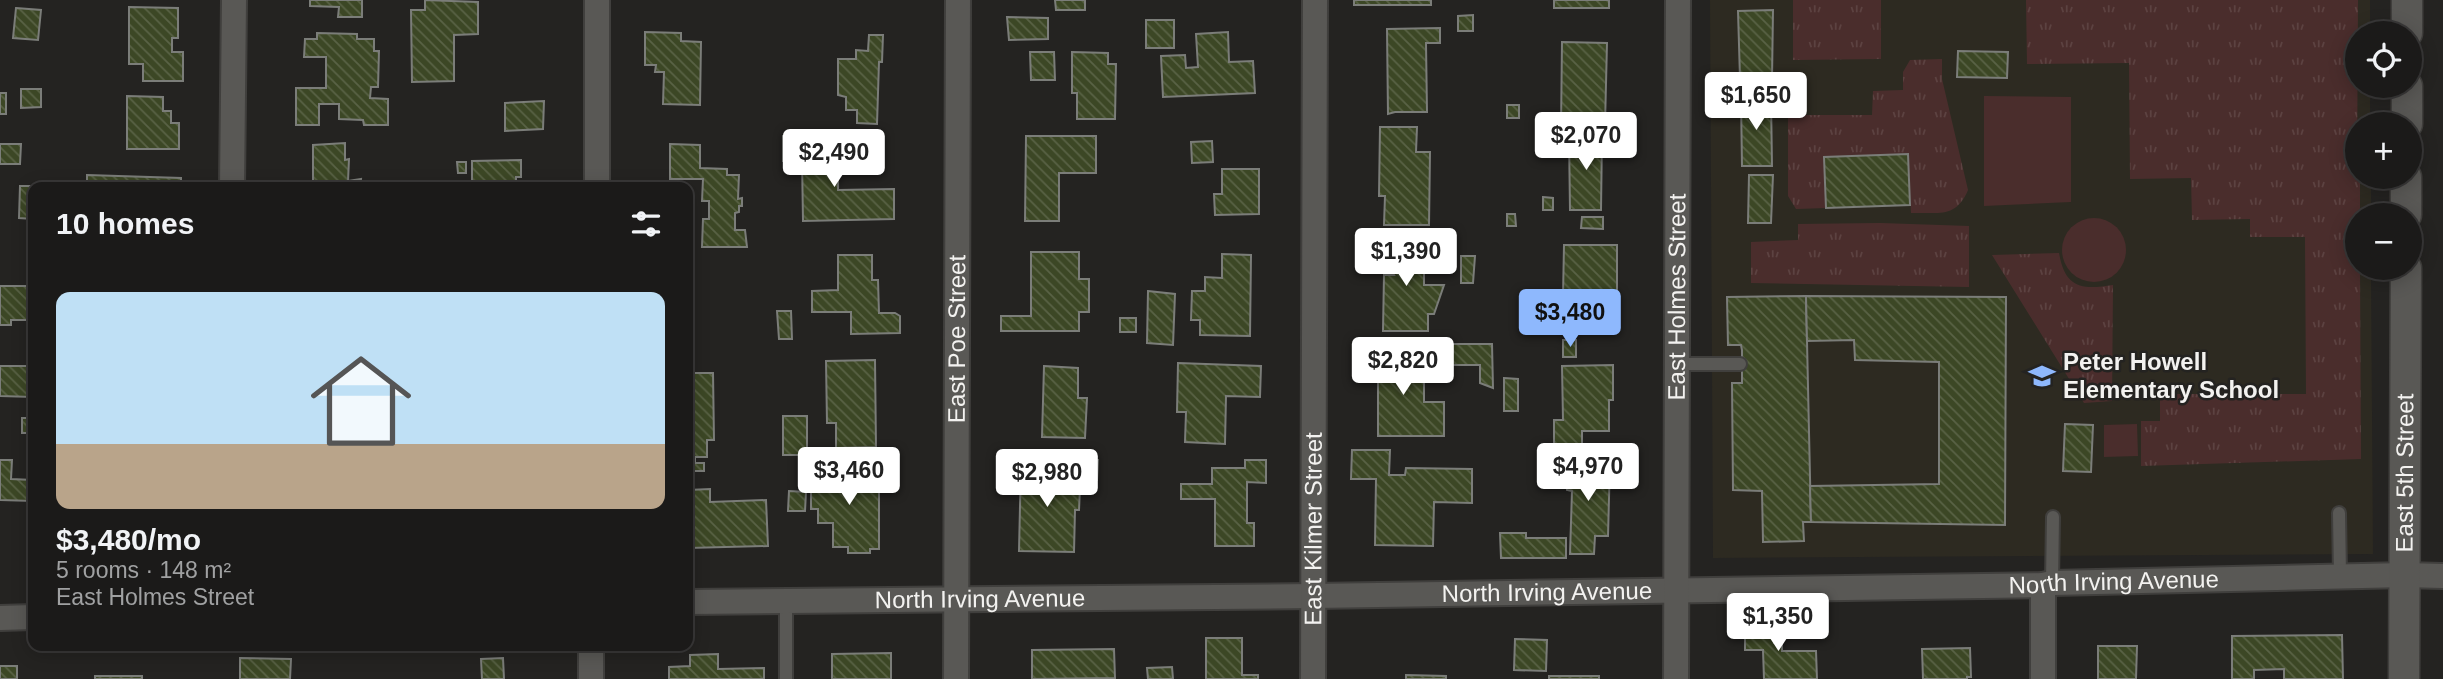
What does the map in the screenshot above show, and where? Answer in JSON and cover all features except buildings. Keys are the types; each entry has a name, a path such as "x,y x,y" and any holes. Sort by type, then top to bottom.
{"street":[{"path":"232,182 234,0"},
{"path":"597,0 597,182"},
{"name":"East Poe Street","path":"956,679 958,0"},
{"name":"East Kilmer Street","path":"1313,679 1315,0"},
{"name":"East Holmes Street","path":"1676,679 1678,0"},
{"path":"2407,0 2407,21"},
{"name":"East 5th Street","path":"2404,679 2406,280"},
{"name":"North Irving Avenue","path":"693,602 1677,591 2443,576"},
{"path":"2043,679 2048,584"},
{"path":"0,618 28,617"},
{"path":"591,651 591,679"}],"lane":[{"path":"1677,364 1740,364"},
{"path":"2339,513 2340,576"},
{"path":"2048,584 2053,517"},
{"path":"786,601 786,679"}],"shaded area":[{"name":"Peter Howell Elementary School","path":"1710,0 2370,0 2370,21 2345,21 2345,98 2370,98 2370,112 2345,112 2345,189 2371,189 2371,203 2345,203 2345,280 2371,280 2373,554 1713,558"}],"green space":[{"path":"1793,0 1881,0 1881,59 1793,60"},
{"path":"2026,0 2358,0 2358,21 2345,21 2345,98 2357,98 2357,112 2345,112 2345,189 2360,189 2360,203 2345,203 2345,280 2360,280 2361,459 2141,466 2141,421 2160,421 2160,394 2306,394 2305,237 2250,237 2250,219 2192,220 2191,178 2130,179 2129,63 2027,64"},
{"path":"1942,59 1942,79 1968,190 1958,206 1945,212 1911,213 1908,154 1825,157 1826,208 1796,209 1788,196 1788,115 1872,115 1873,91 1903,90 1903,72 1910,60"},
{"path":"1984,96 2071,97 2071,202 1984,206"},
{"path":"2094,218 2112,224 2120,232 2126,250 2120,268 2112,276 2094,282 2076,276 2068,268 2062,250 2068,232 2076,224"},
{"path":"1798,224 1969,226 1969,287 1751,283 1751,242 1798,240"},
{"path":"2059,253 2065,273 2076,284 2092,287 2113,285 2112,401 2084,403 1992,255"},
{"path":"2137,424 2138,456 2104,457 2104,425"}],"place":[{"name":"Peter Howell Elementary School","path":"2042,376"}]}
